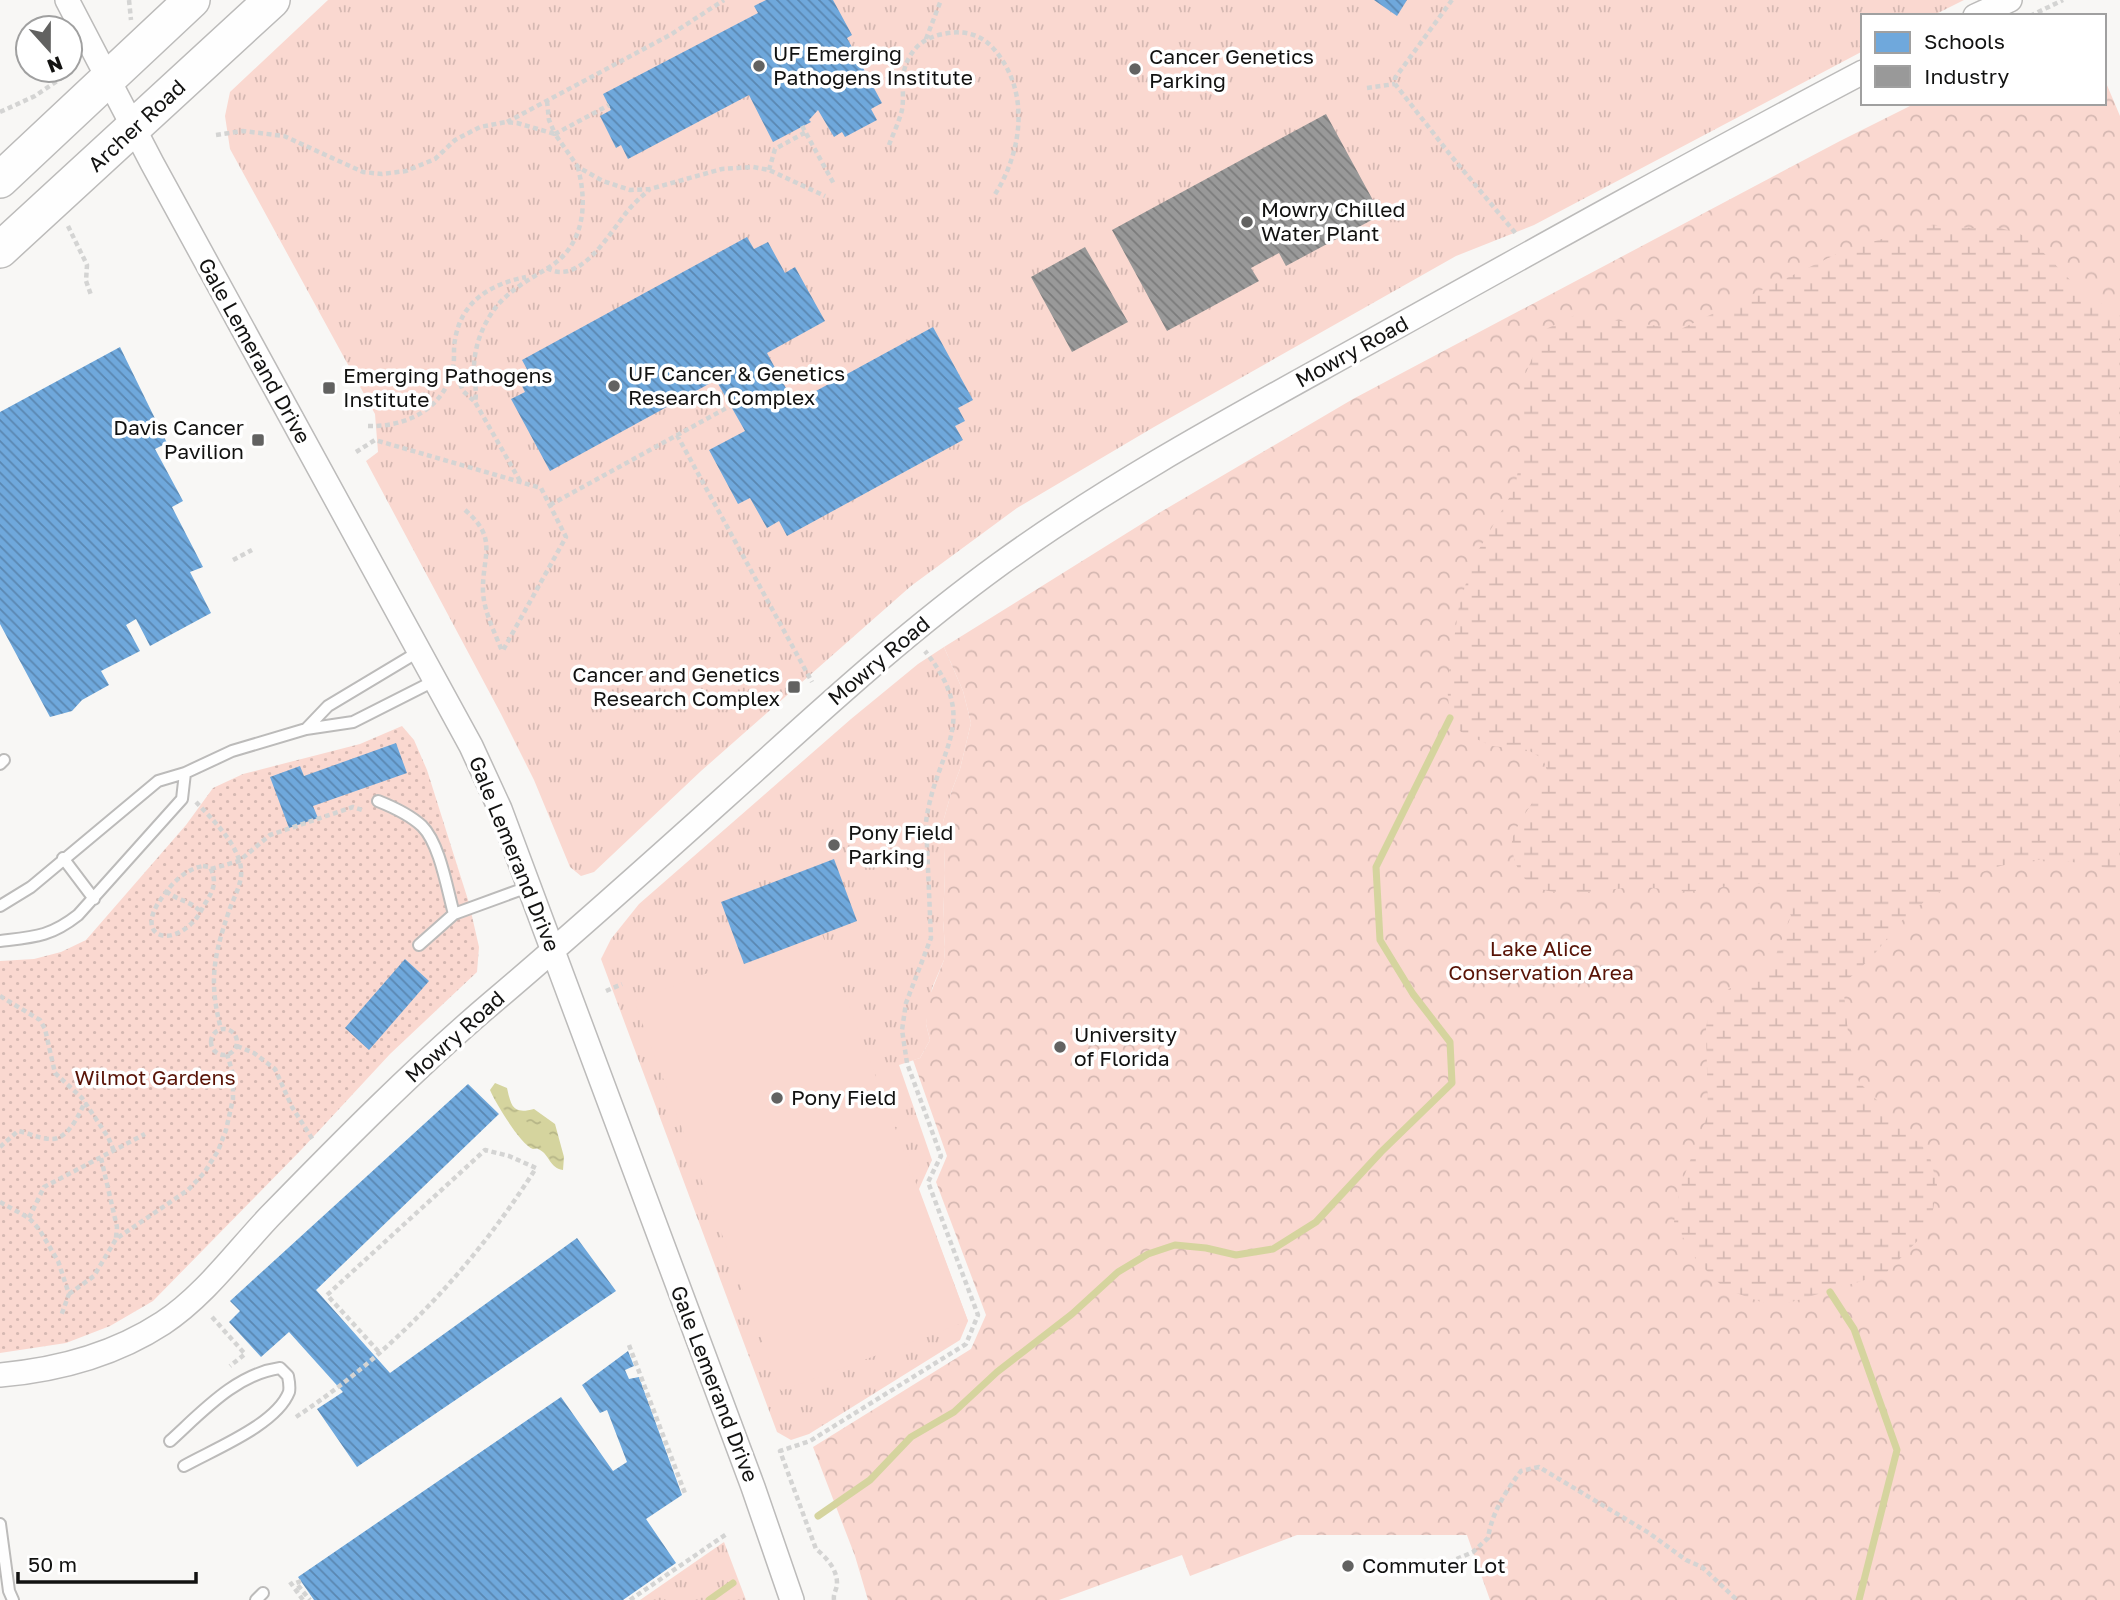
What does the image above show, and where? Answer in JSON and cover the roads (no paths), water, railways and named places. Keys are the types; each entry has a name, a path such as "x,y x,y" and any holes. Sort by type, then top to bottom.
{"main road":[{"path":"0,180 93,74 192,0"},
{"name":"Archer Road","path":"0,250 272,0"}],"street":[{"name":"Gale Lemerand Drive","path":"67,0 93,74 134,129 471,746 500,809 753,1487 792,1600"},
{"path":"1979,14 2010,0"},
{"name":"Mowry Road","path":"0,1375 36,1371 98,1355 138,1338 187,1305 273,1213 427,1060 553,952 843,690 940,610 1028,544 1127,480 1314,373 1861,73"}],"lane":[{"path":"306,729 328,706 418,652"},
{"path":"0,906 31,887 158,780 185,773 232,751 306,729 353,722 434,681"},
{"path":"0,942 38,936 60,929 78,915 182,799 185,773"},
{"path":"378,801 402,811 423,827 439,860 454,914"},
{"path":"64,858 94,899"},
{"path":"419,945 454,914 528,887"},
{"path":"170,1441 243,1381 263,1370 280,1368 288,1376 290,1390 278,1409 253,1428 184,1466"},
{"path":"0,1524 7,1596"}],"water":[{"path":"495,1083 507,1088 514,1107 521,1111 534,1109 555,1124 564,1157 563,1170 555,1167 542,1151 528,1146 515,1131 490,1090"}],"waterway":[{"path":"818,1516 870,1480 911,1437 954,1412 997,1372 1072,1314 1118,1272 1148,1254 1175,1245 1236,1255 1273,1249 1316,1222 1381,1152 1452,1083 1450,1042 1413,994 1380,940 1376,867 1450,718"},
{"path":"1830,1292 1854,1329 1897,1450 1859,1600"},
{"path":"709,1600 733,1583"}],"place":[{"name":"UF Emerging Pathogens Institute","path":"759,66"},
{"name":"Cancer Genetics Parking","path":"1135,69"},
{"name":"Mowry Chilled Water Plant","path":"1247,222"},
{"name":"UF Cancer & Genetics Research Complex","path":"614,386"},
{"name":"Emerging Pathogens Institute","path":"329,388"},
{"name":"Davis Cancer Pavilion","path":"258,440"},
{"name":"Cancer and Genetics Research Complex","path":"794,687"},
{"name":"Pony Field Parking","path":"834,845"},
{"name":"University of Florida","path":"1060,1047"},
{"name":"Pony Field","path":"777,1098"},
{"name":"Commuter Lot","path":"1348,1566"}],"park label":[{"name":"Lake Alice Conservation Area","path":"1541,961"},
{"name":"Wilmot Gardens","path":"155,1078"}]}
